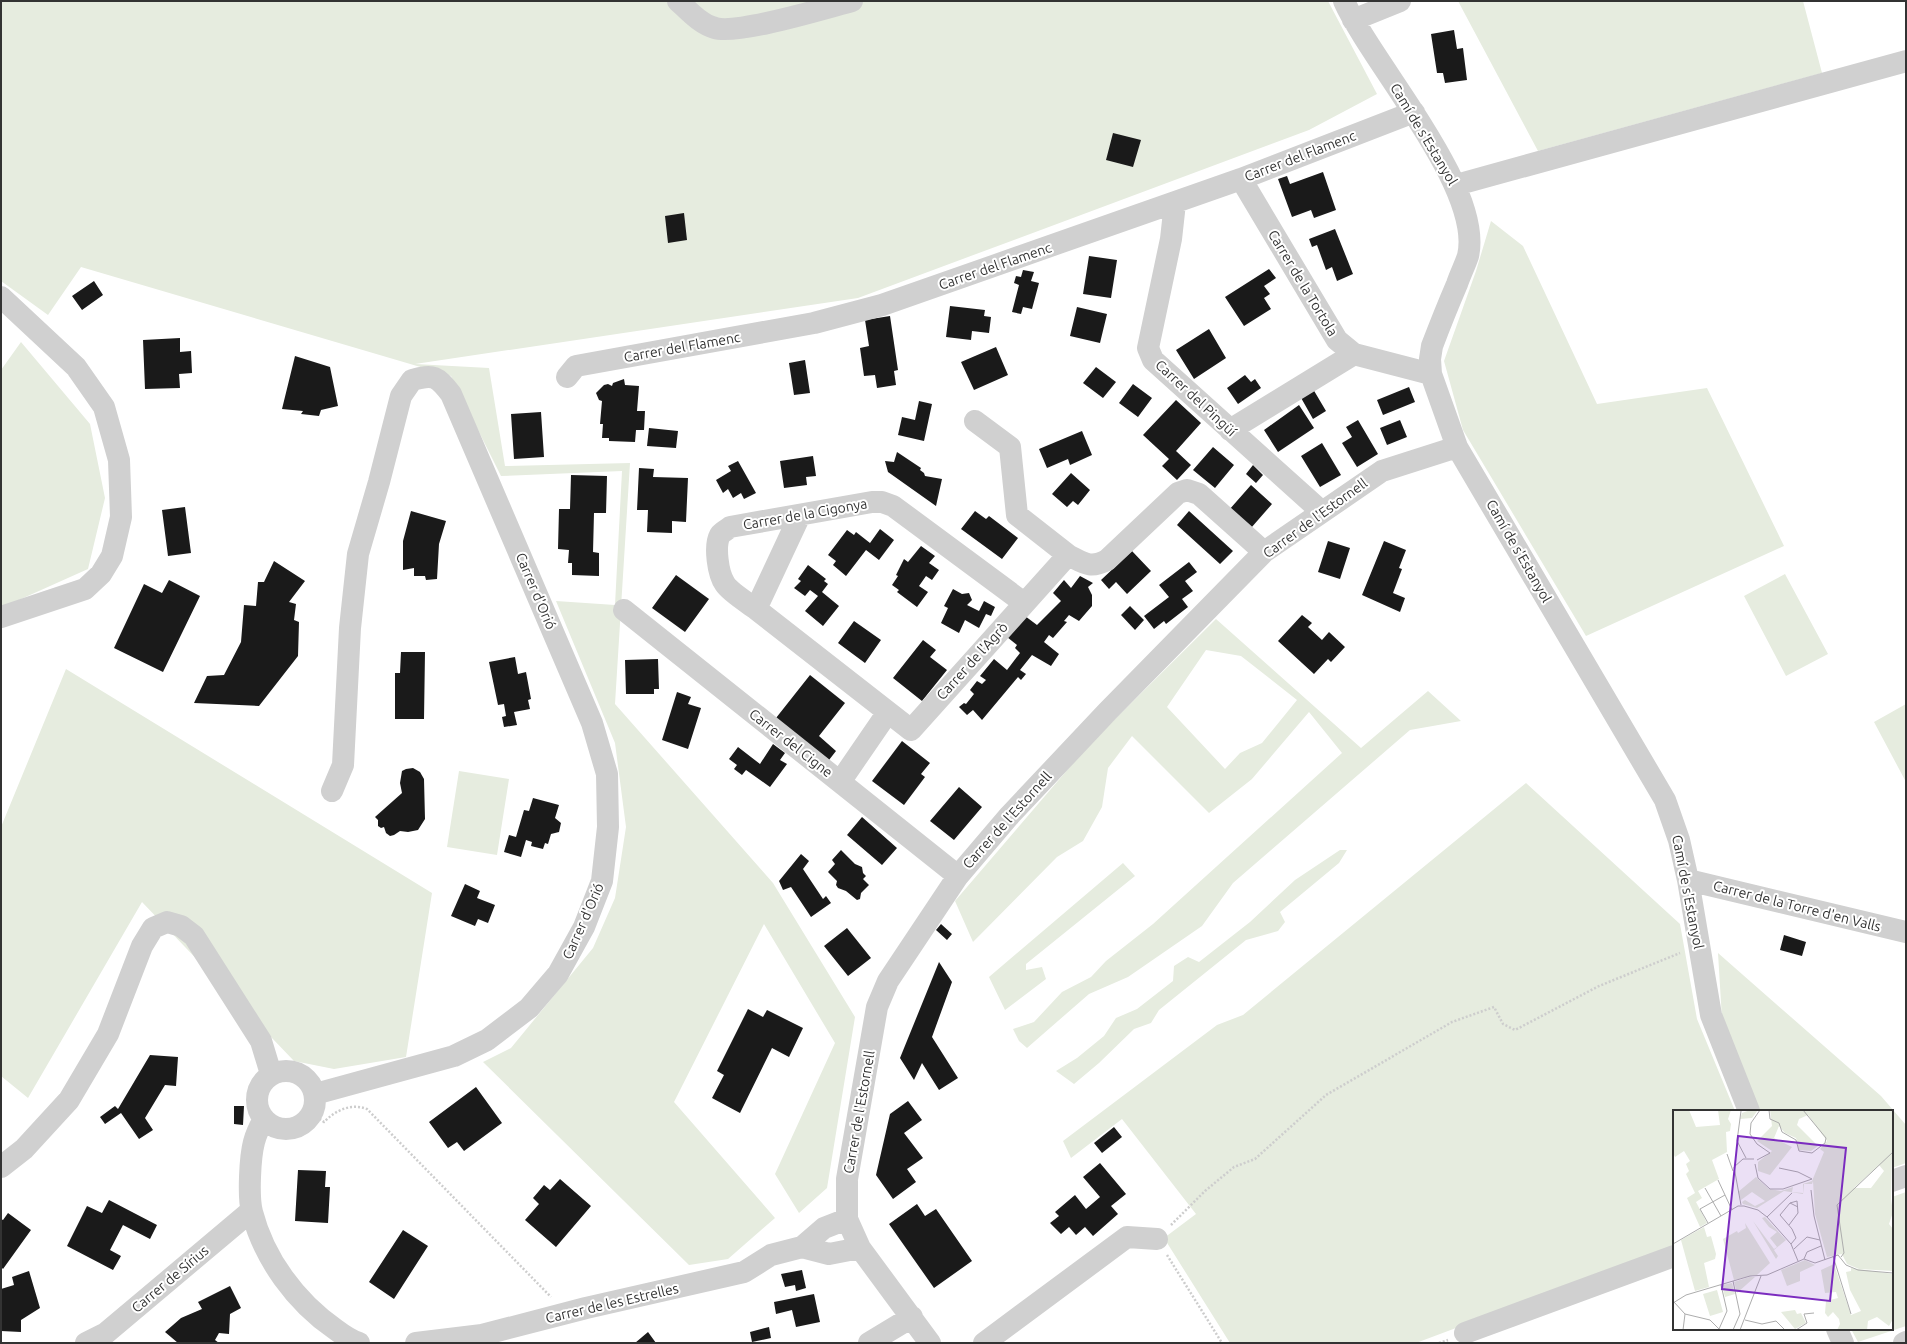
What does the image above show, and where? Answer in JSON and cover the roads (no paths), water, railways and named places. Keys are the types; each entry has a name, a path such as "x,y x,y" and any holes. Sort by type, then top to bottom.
{"street":[{"path":"678,1 697,18 715,28 752,26 852,1"},
{"path":"1348,10 1400,1"},
{"name":"Camí de s'Estanyol","path":"1348,10 1414,112 1456,185 1467,224 1469,239 1468,256 1432,346 1430,359 1431,374 1457,447 1665,800 1679,840 1688,880 1711,1015 1749,1110"},
{"path":"1456,185 1906,61"},
{"name":"Carrer del Flamenc","path":"567,377 576,366 814,323 882,305 1175,203 1414,112"},
{"name":"Carrer de la Tortola","path":"1241,179 1336,340 1354,354 1431,374"},
{"name":"Carrer del Pingüí","path":"1175,203 1171,239 1148,348 1153,360 1322,512"},
{"path":"1,297 76,367 104,408 119,460 121,517 112,556 101,574 85,589 1,617"},
{"path":"1230,430 1354,354"},
{"name":"Carrer d'Orió","path":"314,1104 454,1056 487,1040 529,1008 558,974 584,927 602,881 608,827 607,774 592,723 451,394 441,380 427,376 412,380 401,396 379,482 358,554 350,628 343,765 332,792"},
{"path":"975,421 1010,447 1017,514 1068,555 1089,565 1097,565 1107,560 1178,493 1187,490 1199,494 1264,552"},
{"name":"Carrer de l'Estornell","path":"930,1343 860,1248 847,1219 847,1179 877,1007 888,981 958,876 1010,815 1264,552 1382,470 1457,447"},
{"name":"Carrer de la Cigonya","path":"756,609 725,585 717,555 717,543 721,534 730,527 872,502 882,502 893,506 1024,603"},
{"path":"756,609 800,515"},
{"name":"Carrer de l'Agrò","path":"756,609 911,730 1068,555"},
{"name":"Carrer del Cigne","path":"624,610 958,876"},
{"path":"840,782 888,712"},
{"name":"Carrer de la Torre d'en Valls","path":"1688,880 1906,932"},
{"path":"1,1167 24,1149 69,1100 108,1034 142,946 153,928 167,922 181,926 194,936 261,1041 271,1074"},
{"path":"289,1070 298,1073 309,1082 314,1104 303,1124 290,1129 280,1129 271,1125 259,1112 257,1095 262,1083 271,1074 289,1070"},
{"path":"264,1119 254,1141 250,1175 251,1211 268,1253 290,1288 318,1317 352,1341 359,1343"},
{"path":"1893,1181 1906,1176"},
{"name":"Carrer de Sírius","path":"86,1343 106,1333 251,1211"},
{"name":"Carrer de les Estrelles","path":"416,1343 472,1339 567,1313 744,1272 770,1255 802,1247 824,1228 847,1219"},
{"path":"984,1343 1127,1238 1157,1239"},
{"name":"Carrer de les Estrelles","path":"802,1247 829,1254 860,1248"},
{"path":"1465,1333 1673,1256"},
{"path":"870,1343 912,1317"},
{"path":"1838,1330 1843,1343"}]}
